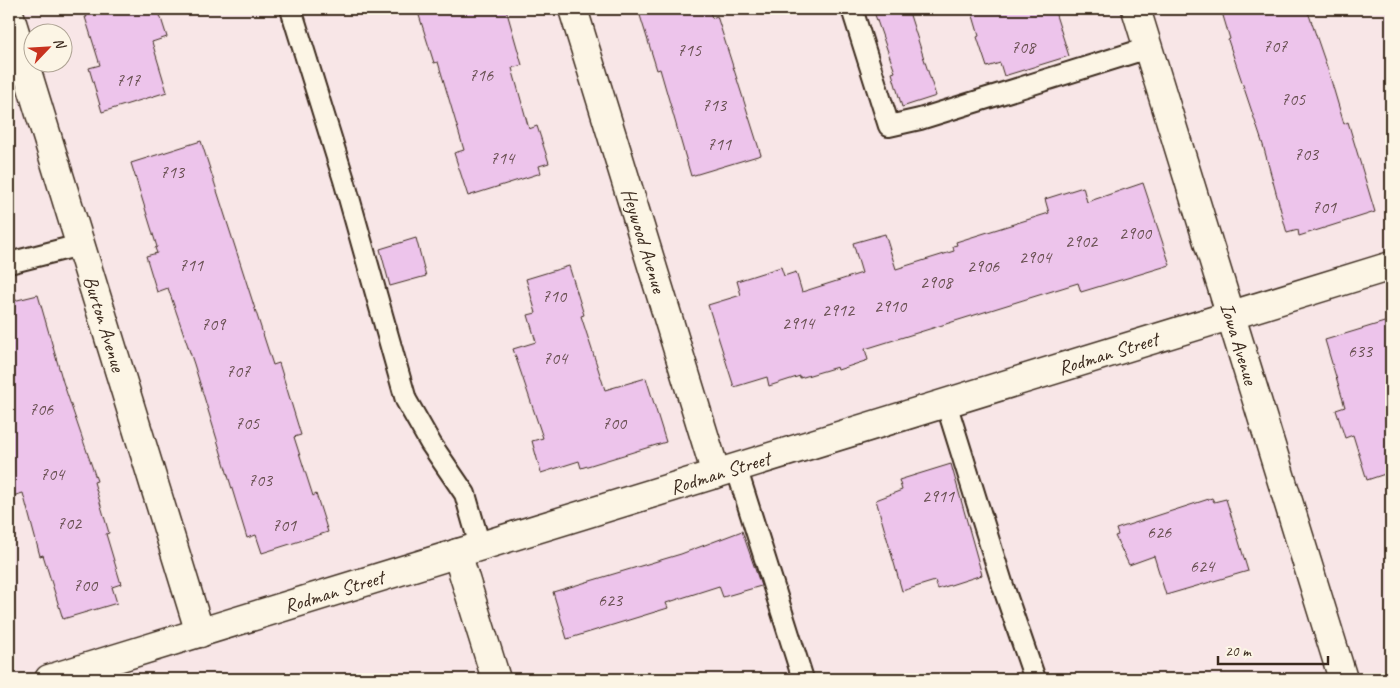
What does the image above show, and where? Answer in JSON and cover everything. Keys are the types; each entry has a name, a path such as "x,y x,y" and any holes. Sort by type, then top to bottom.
{"street":[{"name":"Heywood Avenue","path":"573,9 726,471"},
{"name":"Iowa Avenue","path":"1136,9 1343,679"},
{"name":"Burton Avenue","path":"9,13 200,633"},
{"name":"Rodman Street","path":"49,679 1391,266"},
{"path":"468,550 496,679"}],"lane":[{"path":"291,9 344,180 406,400 431,444 465,494 468,550"},
{"path":"852,9 889,126 920,119 1148,48"},
{"path":"9,264 80,245"},
{"path":"946,403 1004,589 1035,679"},
{"path":"726,471 803,679"}],"building":[{"path":"84,9 158,9 167,37 152,42 167,92 102,112 89,68 100,65"},
{"path":"417,9 506,9 522,65 512,68 529,129 537,126 549,163 539,166 541,173 468,196 454,153 464,150 438,62 434,63"},
{"path":"638,9 709,9 712,18 717,16 761,155 691,176 660,69 657,70"},
{"path":"873,9 908,9 936,96 902,107 892,73 895,72"},
{"path":"971,9 1054,9 1069,56 1004,76 1000,63 987,67 977,37 979,36"},
{"path":"1221,9 1307,9 1344,124 1348,122 1375,212 1299,236 1298,230 1287,233 1263,145 1228,40 1230,39"},
{"path":"201,141 273,365 279,363 301,435 294,437 313,496 316,494 328,532 262,553 256,535 247,538 194,364 168,288 157,292 146,256 157,253 155,248 157,247 131,163"},
{"path":"1143,183 1170,265 1081,292 1078,283 865,349 868,360 838,370 837,367 769,386 767,377 734,387 708,305 741,295 737,281 781,267 784,276 796,272 802,292 862,273 853,243 885,234 896,269 954,251 953,246 957,245 956,242 1049,213 1045,199 1083,187 1087,202"},
{"path":"416,238 426,276 390,286 380,249"},
{"path":"569,266 584,315 581,316 605,390 646,378 666,442 581,468 579,461 541,473 532,441 543,438 513,349 536,342 528,315 536,313 526,279"},
{"path":"38,295 63,382 97,481 94,482 109,533 106,534 121,584 112,587 117,603 63,619 43,555 40,556 23,493 9,497 9,302"},
{"path":"1391,320 1391,472 1367,480 1353,435 1345,438 1336,410 1345,407 1325,340"},
{"path":"951,464 982,575 938,589 935,581 902,591 876,500 902,490 899,480"},
{"path":"1212,498 1214,502 1226,499 1248,571 1166,595 1154,556 1129,565 1115,536 1118,535 1116,529"},
{"path":"742,531 761,586 723,597 719,586 666,603 668,608 567,639 553,592 681,554"}]}
